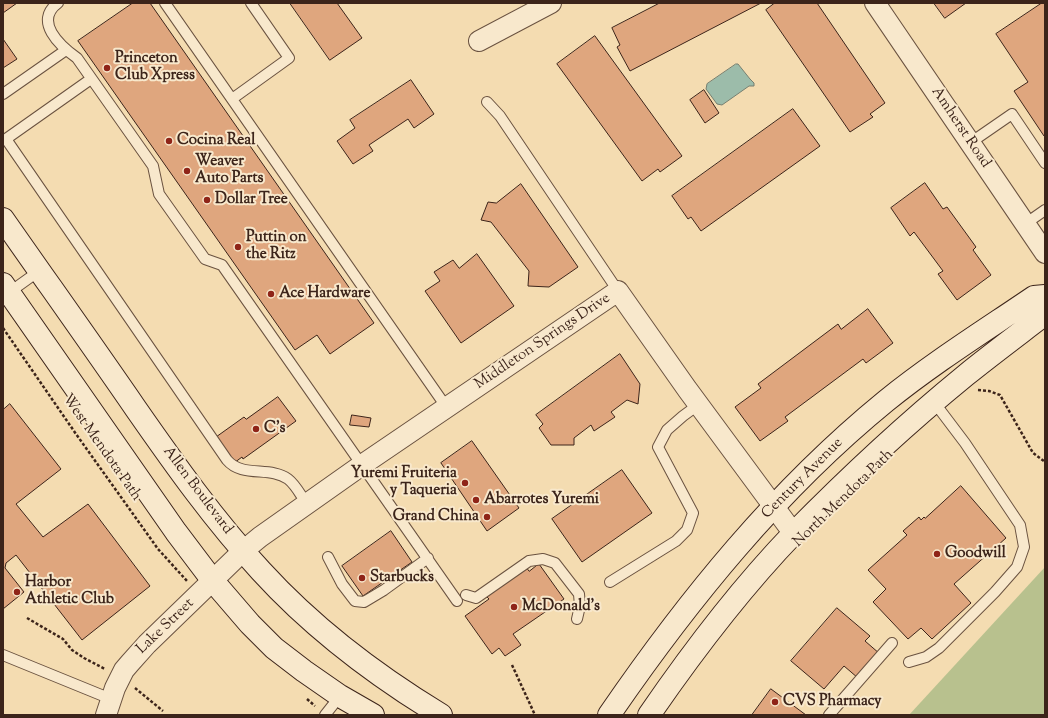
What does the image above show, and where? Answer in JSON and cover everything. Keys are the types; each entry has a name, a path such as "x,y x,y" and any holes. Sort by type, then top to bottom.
{"main road":[{"name":"Allen Boulevard","path":"3,219 197,495 243,551 284,594 330,636 374,671 408,695 441,715"},
{"path":"5,291 176,532 213,581 262,637 294,664 340,696 373,715"},
{"name":"Century Avenue","path":"608,715 680,616 714,573 773,507 847,435 932,366 1034,297 1045,296"},
{"path":"649,715 723,614 794,534 848,480 934,402 1045,314"}],"street":[{"path":"479,40 552,3"},
{"name":"Amherst Road","path":"875,3 1045,253"},
{"name":"Middleton Springs Drive","path":"243,551 260,537 362,465 618,291 698,405 794,534"},
{"name":"Lake Street","path":"108,707 120,678 130,663 147,644 243,551"}],"lane":[{"path":"58,3 54,6 48,16 49,29 66,50 77,58 152,166 159,194 205,259 222,265 428,558 462,598 476,598 529,561 543,559 555,562 579,594 580,606 577,620"},
{"path":"165,3 447,408"},
{"path":"232,100 289,58 251,3"},
{"path":"3,94 66,50"},
{"path":"91,79 6,139 227,460 236,468 284,476 293,482 307,504"},
{"path":"488,102 500,116 618,291"},
{"path":"970,143 1012,114 1045,163"},
{"path":"1025,224 1045,210"},
{"path":"5,291 39,271"},
{"path":"909,662 926,657 939,648 995,592 1017,567 1024,548 1020,525 965,443 934,402"},
{"path":"610,582 676,541 687,530 693,513 658,448 667,430 698,405"},
{"path":"328,557 342,584 355,600 364,602 384,590 428,558"},
{"path":"829,715 892,643"},
{"path":"3,655 108,707"},
{"path":"325,715 340,696"}],"path":[{"name":"West Mendota Path","path":"3,328 158,549 184,579"},
{"path":"977,390 988,391 1000,395 1033,453 1045,462"},
{"path":"27,618 63,639 72,650 84,658 105,669"},
{"path":"512,665 535,715"},
{"path":"135,687 163,711"}],"green space":[{"path":"1045,567 1045,715 909,715"}],"shaded area":[{"path":"738,64 754,83 754,86 749,86 722,105 717,104 706,89 707,84"}],"building":[{"path":"3,3 17,3 3,13"},
{"path":"133,3 150,3 374,323 330,354 317,335 295,350 78,41"},
{"path":"290,3 337,3 362,38 330,60"},
{"path":"660,3 761,3 630,71 617,47 620,45 612,28"},
{"path":"775,3 817,3 885,103 870,114 873,117 850,132 766,10"},
{"path":"934,3 966,3 945,18"},
{"path":"1042,3 1045,3 1044,136 1014,91 1028,82 996,34"},
{"path":"595,36 682,156 660,172 658,169 642,181 557,64"},
{"path":"3,39 17,59 3,68"},
{"path":"411,80 434,114 414,128 408,119 369,145 373,151 353,164 337,141 355,128 350,120"},
{"path":"704,90 719,113 705,123 690,100"},
{"path":"793,109 820,146 701,231 691,217 688,219 672,196"},
{"path":"925,183 943,209 947,207 976,247 973,250 991,275 957,300 938,274 943,271 914,232 910,236 891,208"},
{"path":"521,184 578,267 549,287 528,286 529,271 491,222 481,220 488,202 496,203"},
{"path":"477,254 514,306 461,343 425,291 440,281 434,272 453,260 459,268"},
{"path":"868,309 893,343 866,363 863,359 785,417 788,421 760,441 735,407 761,388 758,384 838,324 841,329"},
{"path":"620,354 640,384 638,404 627,400 611,412 615,417 594,431 591,425 574,438 574,445 551,445 539,428 543,424 536,415"},
{"name":"C's","path":"278,397 296,421 243,459 242,457 234,463 216,437 244,417 246,419"},
{"path":"10,404 61,469 16,504 43,537 88,504 150,586 82,640 16,555 6,563 5,568 24,592 3,609 3,410"},
{"path":"352,415 371,418 369,427 350,425"},
{"path":"472,441 519,508 487,531 441,463"},
{"path":"622,470 652,513 582,562 552,519"},
{"name":"Goodwill","path":"961,486 1006,538 954,584 971,603 932,639 921,628 908,639 873,602 886,589 868,570 907,535 903,531 919,517 921,520 924,517 925,518"},
{"path":"391,531 412,562 363,596 342,566"},
{"name":"McDonald's","path":"539,564 564,599 513,634 521,645 505,656 499,648 492,654 465,616 489,599 485,595 525,566 529,571"},
{"path":"837,608 870,636 865,641 880,654 858,678 844,666 824,689 791,661"},
{"name":"CVS Pharmacy","path":"771,689 806,715 752,715"}],"place":[{"name":"Princeton Club Xpress","path":"107,68"},
{"name":"Cocina Real","path":"169,141"},
{"name":"Weaver Auto Parts","path":"187,171"},
{"name":"Dollar Tree","path":"207,200"},
{"name":"Puttin on the Ritz","path":"238,247"},
{"name":"Ace Hardware","path":"271,294"},
{"name":"C's","path":"256,429"},
{"name":"Yuremi Fruiteria y Taqueria","path":"465,483"},
{"name":"Abarrotes Yuremi","path":"476,500"},
{"name":"Grand China","path":"487,517"},
{"name":"Goodwill","path":"937,554"},
{"name":"Starbucks","path":"362,578"},
{"name":"Harbor Athletic Club","path":"17,592"},
{"name":"McDonald's","path":"514,607"},
{"name":"CVS Pharmacy","path":"775,702"}]}
